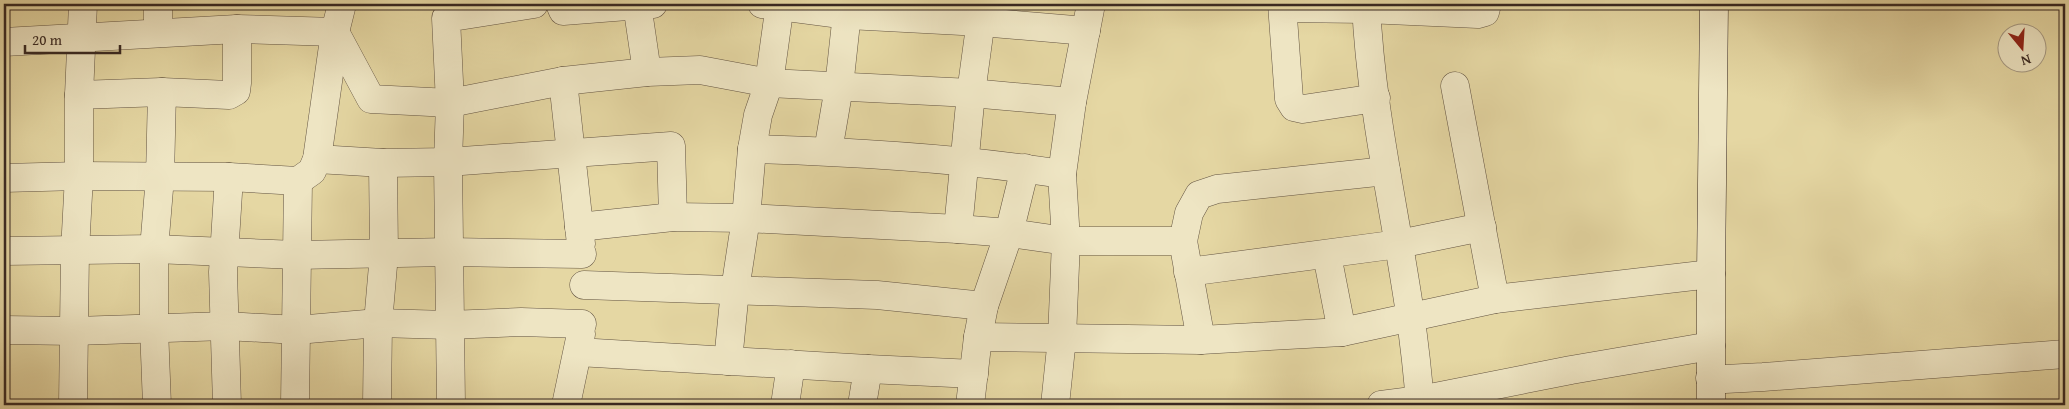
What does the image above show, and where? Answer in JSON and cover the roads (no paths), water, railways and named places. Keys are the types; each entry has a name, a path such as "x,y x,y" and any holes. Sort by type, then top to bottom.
{"street":[{"path":"73,405 75,251 79,176 79,95 83,4"},
{"path":"158,4 158,33"},
{"path":"4,178 79,176 298,181 312,172 317,159 335,32 342,4"},
{"path":"451,405 448,162 450,103 446,18 534,4"},
{"path":"560,4 563,11 642,4 647,72"},
{"path":"728,361 735,290 746,218 752,149 758,115 768,83 774,4 848,9 982,13 1086,31"},
{"path":"1055,405 1062,338 1066,241 1062,174 1072,102 1091,4"},
{"path":"1376,98 1303,109 1294,107 1289,99 1288,58 1283,6 1366,6 1478,14 1485,12 1487,4"},
{"path":"1711,405 1714,4"},
{"path":"1366,6 1386,171 1411,317 1420,403"},
{"path":"828,151 839,87 848,9"},
{"path":"958,230 971,93 982,13"},
{"path":"4,42 237,29 335,32"},
{"path":"79,95 162,92 229,95 236,91 237,29"},
{"path":"335,32 371,99 450,103 563,81 647,72 700,70 768,83 971,93 1072,102"},
{"path":"563,81 572,152 584,285 578,352 566,405"},
{"path":"1455,86 1495,300"},
{"path":"157,405 154,328 154,249 160,177 162,92"},
{"path":"317,159 383,163 448,162 672,146 673,217"},
{"path":"752,149 828,151 964,161 1062,174"},
{"path":"377,405 378,322 384,254 383,163"},
{"path":"970,405 978,337 984,306 1009,233 1025,168"},
{"path":"1201,340 1183,241 1189,213 1198,194 1217,188 1386,171"},
{"path":"227,405 223,272 229,178"},
{"path":"295,405 298,181"},
{"path":"579,227 673,217 746,218 1009,233 1066,241 1183,241"},
{"path":"1188,272 1399,244 1482,227"},
{"path":"4,252 154,249 297,255 449,252 582,254"},
{"path":"1327,255 1342,332"},
{"path":"978,337 1201,340 1342,332 1495,300 1711,274"},
{"path":"584,285 877,294 984,306"},
{"path":"4,330 75,331 226,326 297,330 378,322 449,325 521,322 582,324"},
{"path":"1381,405 1420,403 1571,370 1711,346"},
{"path":"578,352 868,370 974,374"},
{"path":"1710,378 1763,377 2065,354"},
{"path":"785,405 791,364"},
{"path":"862,405 868,370"}]}
